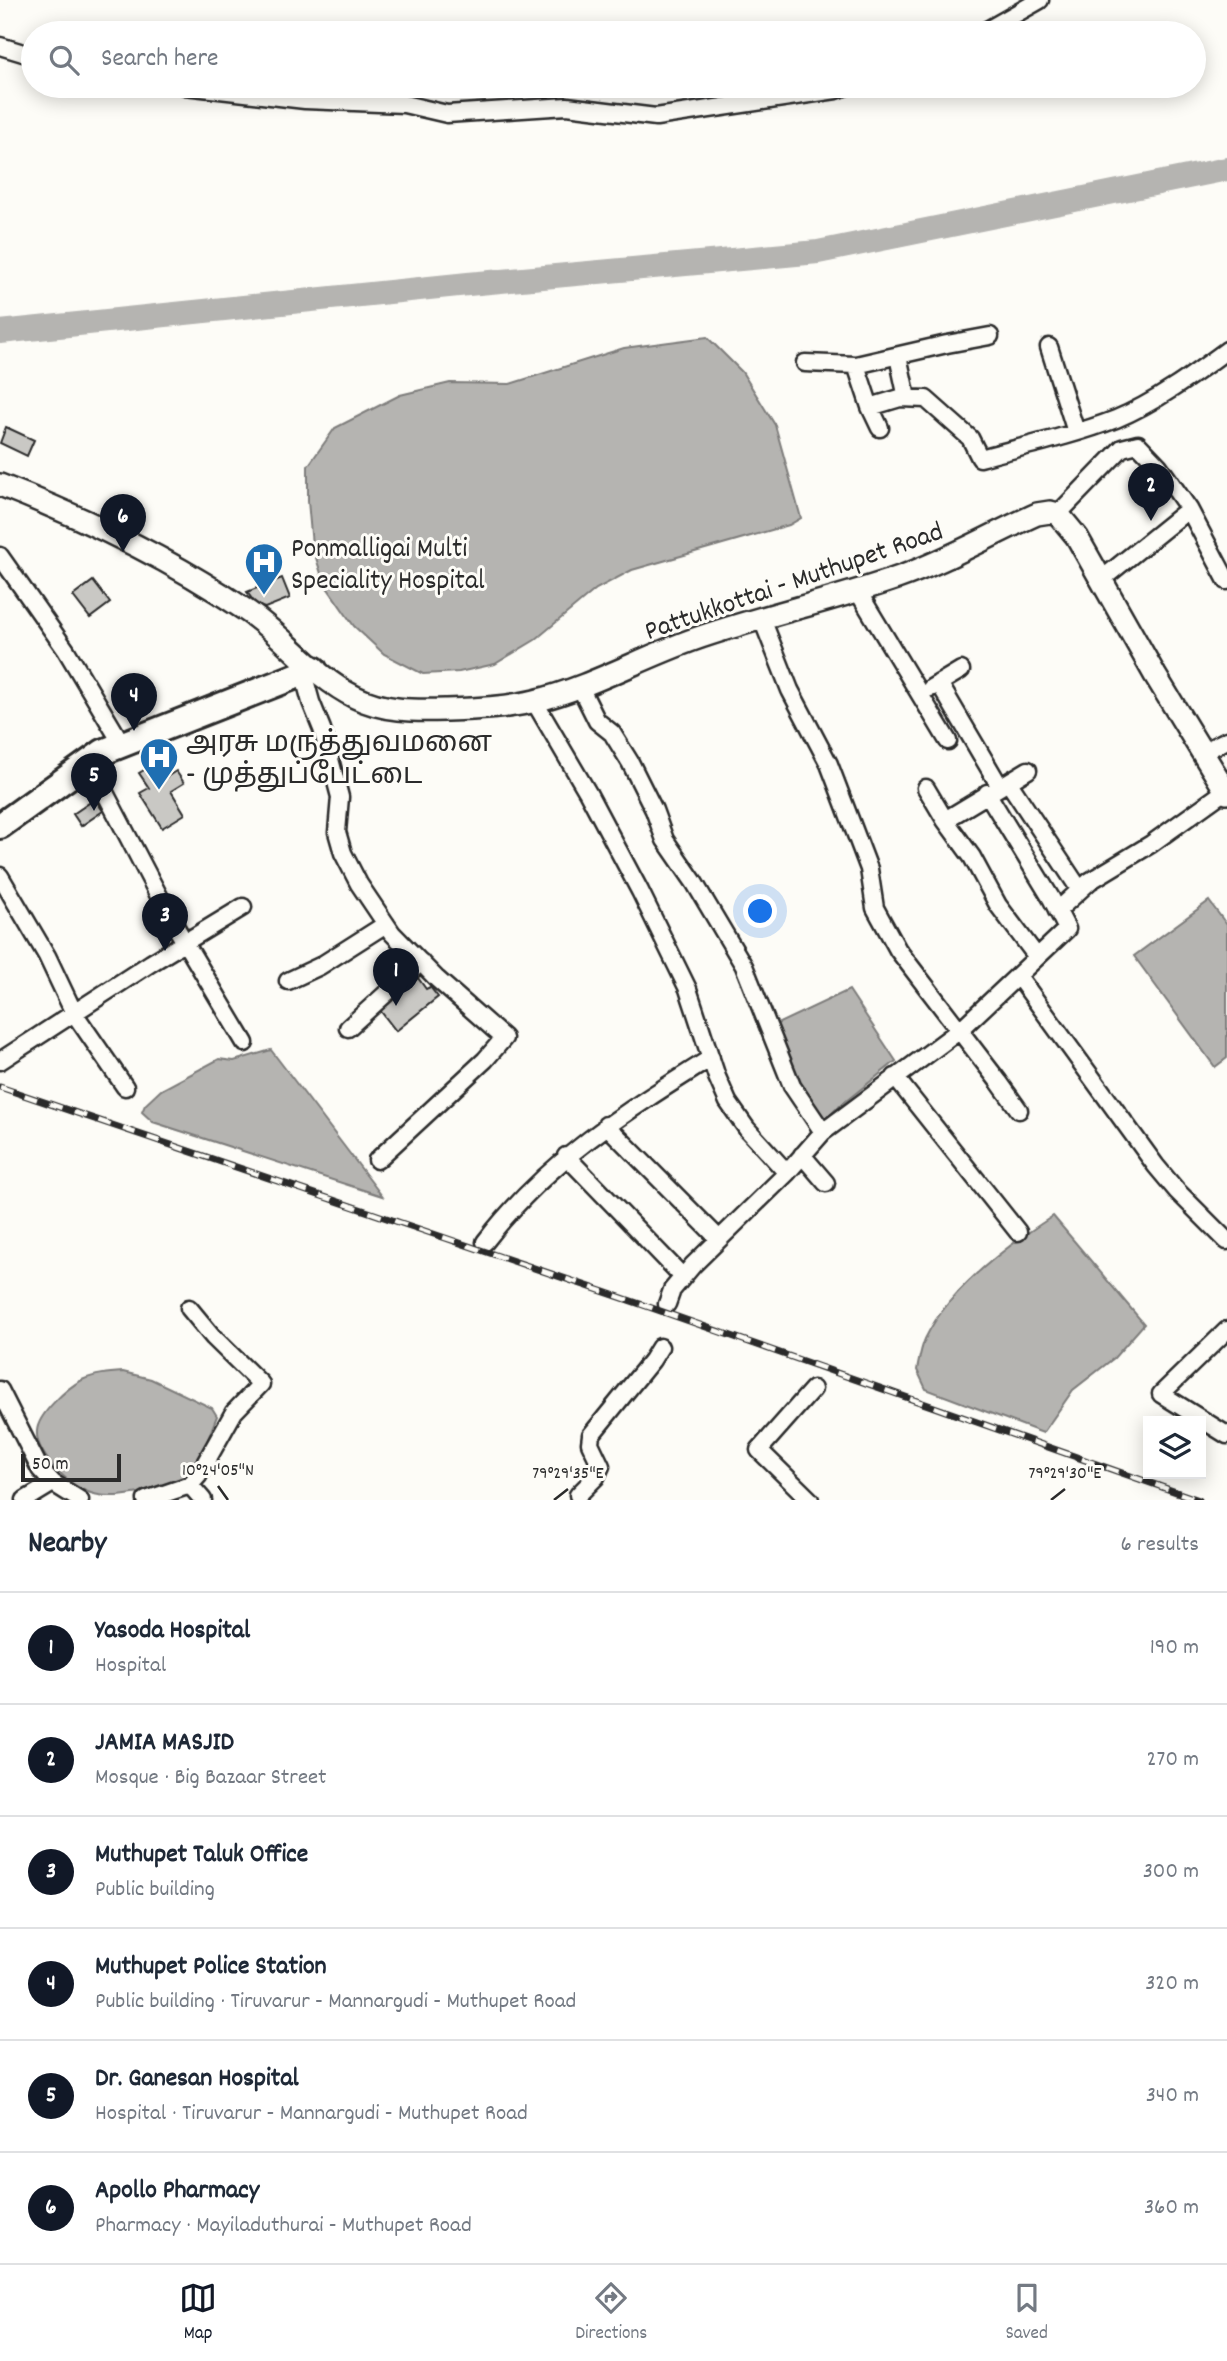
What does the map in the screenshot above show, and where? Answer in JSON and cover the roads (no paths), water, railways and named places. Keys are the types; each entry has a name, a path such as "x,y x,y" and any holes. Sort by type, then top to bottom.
{"main road":[{"name":"Pattukkottai - Muthupet Road","path":"0,485 60,508 186,574 245,610 285,640 308,671 356,698 392,709 417,711 475,709 534,701 580,687 694,640 940,562 1037,514 1058,514"},
{"path":"1058,514 1077,537 1155,675 1226,792"},
{"path":"3,818 103,752 308,671"}],"street":[{"path":"1003,21 1040,0"},
{"path":"0,46 21,52"},
{"path":"288,98 404,104 447,114 567,106 656,117 783,98"},
{"path":"805,363 856,365 990,336"},
{"path":"1049,347 1076,432"},
{"path":"870,407 900,397 926,399 970,438 980,458 1076,432 1125,414 1227,351"},
{"path":"898,356 907,398"},
{"path":"856,365 880,428"},
{"path":"1125,414 1130,446"},
{"path":"1058,514 1122,448 1138,444 1159,466 1189,509 1227,580"},
{"path":"1101,580 1189,509"},
{"path":"0,556 66,650 122,744"},
{"path":"857,590 948,741"},
{"path":"762,619 790,690 829,764 869,869 875,908 898,950 1019,1110"},
{"path":"920,694 961,670"},
{"path":"308,671 311,702 322,729 340,797 337,832 343,853 359,884 386,924 421,962 504,1038 485,1060 377,1160"},
{"path":"667,1304 672,1290 683,1277 787,1173 823,1132 960,1030 1067,929 998,787 939,683"},
{"path":"580,687 597,721 612,733 631,762 665,840 694,882 744,966 792,1086 823,1132"},
{"path":"534,701 588,793 688,989 728,1102 747,1129 787,1173"},
{"path":"1203,752 1227,740"},
{"path":"89,762 131,845 245,1043"},
{"path":"945,820 1028,770"},
{"path":"998,787 1080,890"},
{"path":"926,788 972,857 998,905 1037,957"},
{"path":"1057,911 1090,881 1151,844 1226,792"},
{"path":"0,876 47,956 74,1013 125,1087"},
{"path":"0,1061 243,907"},
{"path":"288,981 320,966 386,924"},
{"path":"348,1028 421,962"},
{"path":"1018,976 1156,1166 1227,1241"},
{"path":"485,1242 501,1220 566,1156 607,1125 711,1058"},
{"path":"895,1077 1018,1232"},
{"path":"607,1125 719,1239"},
{"path":"802,1155 826,1183"},
{"path":"566,1156 683,1277"},
{"path":"145,1500 190,1485 198,1476 234,1412 261,1384 189,1308"},
{"path":"1227,1330 1161,1394 1227,1435"},
{"path":"578,1498 596,1477 601,1466 590,1443 591,1435 660,1347"},
{"path":"810,1500 759,1450 813,1389"},
{"path":"0,1390 40,1469 53,1483 80,1500"},
{"path":"25,1500 53,1483"},
{"path":"190,1485 203,1500"}],"waterway":[{"path":"0,332 468,284 818,252 1227,169"}],"railway":[{"path":"0,1087 649,1307 1199,1500"}],"place":[{"name":"JAMIA MASJID","path":"1151,521"},
{"name":"Apollo Pharmacy","path":"123,552"},
{"name":"Ponmalligai Multi Speciality Hospital","path":"264,596"},
{"name":"Muthupet Police Station","path":"134,731"},
{"name":"அரசு மருத்துவமனை - முத்துப்பேட்டை","path":"159,791"},
{"name":"Dr. Ganesan Hospital","path":"94,811"},
{"name":"Muthupet Taluk Office","path":"165,951"},
{"name":"Yasoda Hospital","path":"396,1006"}]}
